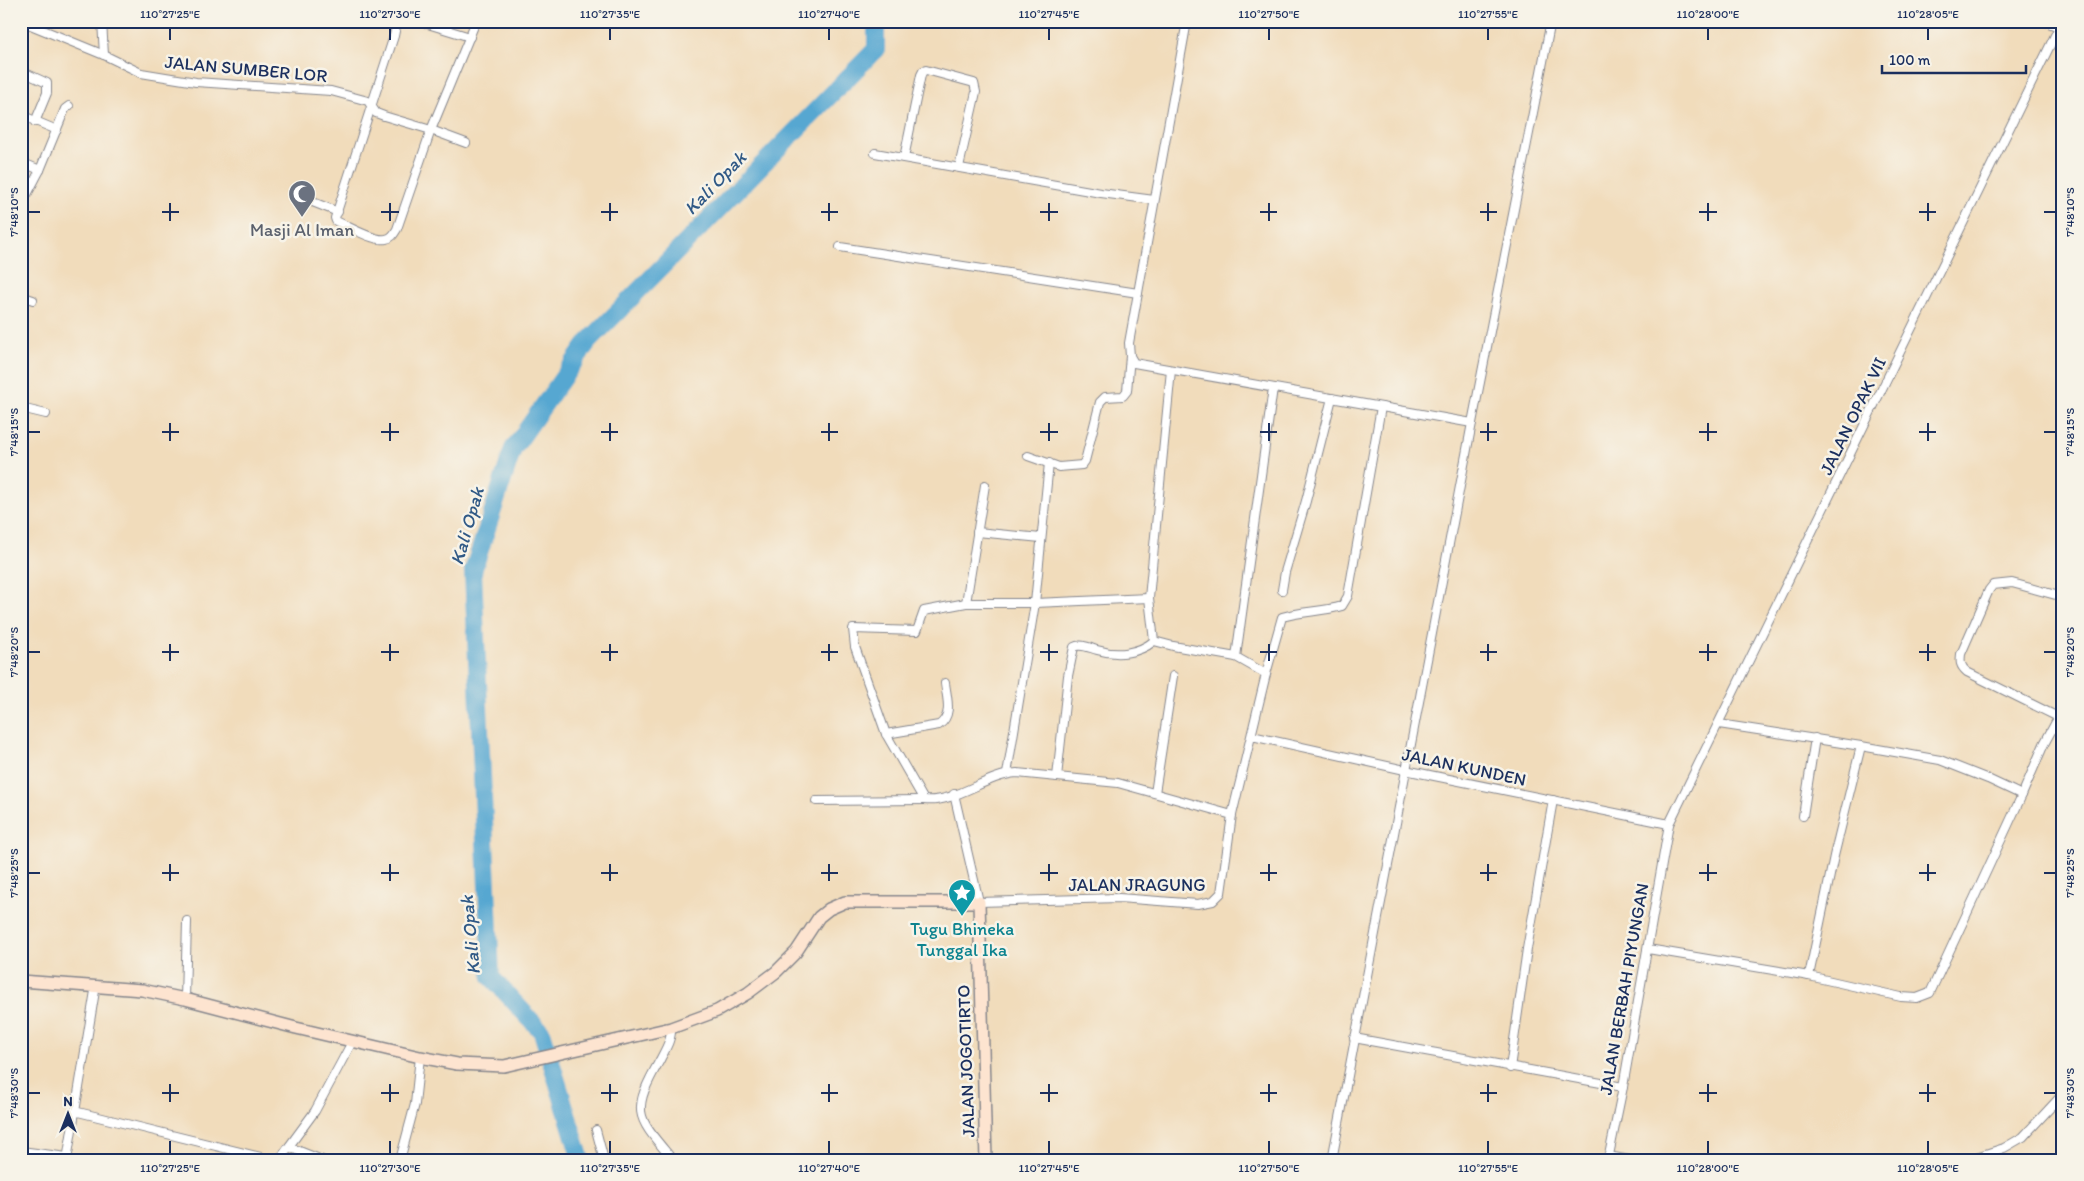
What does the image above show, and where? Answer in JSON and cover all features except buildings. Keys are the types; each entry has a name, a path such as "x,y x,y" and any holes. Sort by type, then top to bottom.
{"street":[{"name":"JALAN SUMBER LOR","path":"21,21 104,55 141,73 196,82 331,91 368,101 376,113 466,143"},
{"path":"102,21 104,55"},
{"path":"397,21 335,220 377,239 384,240 392,237 397,229 431,130 476,21"},
{"path":"418,21 470,36"},
{"path":"1028,456 1059,467 1082,465 1085,461 1100,402 1105,397 1123,396 1126,391 1130,356 1129,343 1187,21"},
{"path":"1332,1160 1405,770 1551,21"},
{"path":"2043,21 2062,26"},
{"name":"JALAN OPAK VII","path":"1669,824 2062,26"},
{"path":"904,158 921,75 926,70 974,83 976,92 959,167"},
{"path":"21,71 47,83 47,93 35,122"},
{"path":"21,206 40,170 65,109 69,106"},
{"path":"21,116 58,130"},
{"path":"875,153 1101,193 1154,200"},
{"path":"21,162 40,170"},
{"path":"300,197 338,212"},
{"path":"840,247 1138,293"},
{"path":"21,296 33,300"},
{"path":"1130,356 1134,363 1472,422"},
{"path":"1154,641 1150,598 1171,370"},
{"path":"1236,657 1274,388"},
{"path":"1282,590 1284,572 1332,398"},
{"name":"JALAN JRAGUNG","path":"979,902 1099,898 1198,904 1213,901 1221,893 1232,815 1266,674 1282,617 1300,612 1330,610 1342,606 1348,596 1381,406"},
{"path":"21,408 46,414"},
{"path":"1007,774 1035,603 1049,464"},
{"path":"966,603 985,484"},
{"path":"977,532 1041,538"},
{"path":"1648,949 1808,976 1901,997 1916,998 1930,994 2044,744 2061,717 1967,672 1962,668 1960,662 1965,645 1989,590 1993,585 2012,583 2063,597"},
{"path":"924,800 886,734 855,647 853,629 917,631 924,611 966,603 1035,603 1150,598"},
{"path":"1057,777 1068,676 1074,647 1081,645 1109,653 1122,654 1134,652 1154,641 1236,657 1266,674"},
{"path":"1155,793 1173,676"},
{"path":"886,734 939,725 944,721 948,716 945,683"},
{"path":"1719,724 1815,738 1940,760 2022,795"},
{"name":"JALAN KUNDEN","path":"1252,736 1405,770 1669,824"},
{"path":"1803,816 1815,738"},
{"path":"1808,976 1834,856 1861,746"},
{"path":"816,801 930,801 1007,774 1118,783 1232,815"},
{"path":"21,981 96,985 142,990 185,999 352,1042 457,1064 486,1066 524,1062 573,1049 672,1028 717,1011 748,993 776,972 796,952 819,917 829,909 846,902 979,902 954,794"},
{"path":"1510,1068 1527,949 1553,800"},
{"name":"JALAN BERBAH PIYUNGAN","path":"1608,1158 1623,1087 1669,824"},
{"name":"JALAN JOGOTIRTO","path":"979,902 986,1160"},
{"path":"185,999 187,920"},
{"path":"21,1151 67,1158 96,985"},
{"path":"672,1028 670,1038 642,1091 641,1118 645,1127 673,1160"},
{"path":"1354,1038 1510,1068 1623,1087"},
{"path":"279,1160 315,1112 352,1042"},
{"path":"400,1160 415,1104 420,1057"},
{"path":"1967,1160 2004,1148 2023,1137 2063,1094"},
{"path":"74,1112 273,1160"},
{"path":"596,1130 604,1160"},
{"path":"289,1147 322,1160"},
{"path":"1608,1158 1630,1160"}],"waterway":[{"name":"Kali Opak","path":"581,1160 542,1032 491,977 473,571 513,449 588,342 876,49 876,21"}],"place":[{"name":"Masji Al Iman","path":"302,218"},
{"name":"Tugu Bhineka Tunggal Ika","path":"962,917"}]}
